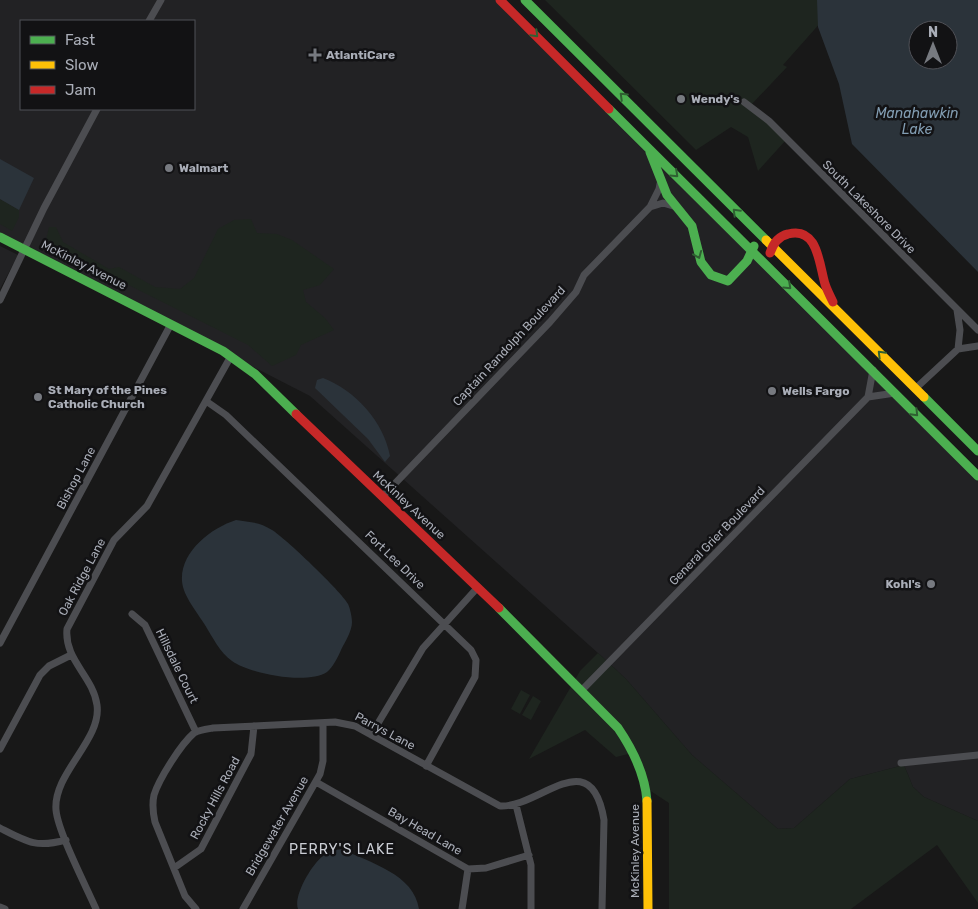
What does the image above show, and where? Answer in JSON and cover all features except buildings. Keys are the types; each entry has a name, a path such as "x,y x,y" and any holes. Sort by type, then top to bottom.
{"main road":[{"path":"500,0 978,476"},
{"path":"525,0 978,451"},
{"path":"649,150 660,181 692,226 696,253 711,275 728,281 752,253 755,242 754,230"},
{"path":"771,271 769,258 772,246 789,233 805,234 812,240 817,249 826,285 836,309"},
{"name":"McKinley Avenue","path":"0,237 231,356 255,374 478,587 582,690 625,737 644,780 649,824 648,909"}],"street":[{"path":"150,20 161,0"},
{"name":"South Lakeshore Drive","path":"744,102 769,121 978,330"},
{"path":"0,300 44,208 96,110"},
{"name":"Captain Randolph Boulevard","path":"382,497 550,322 576,292 584,275 650,207 659,189 660,181"},
{"path":"650,207 663,203 677,207"},
{"path":"957,310 960,330 958,349"},
{"name":"Bishop Lane","path":"0,643 171,324"},
{"path":"916,389 958,349 978,346"},
{"name":"Oak Ridge Lane","path":"96,909 66,840 56,810 57,798 93,726 97,706 94,694 71,655 67,643 69,622 114,540 122,529 147,506 231,356"},
{"path":"873,370 868,397 895,392"},
{"name":"General Grier Boulevard","path":"582,690 868,397"},
{"name":"Fort Lee Drive","path":"206,401 226,415 471,650 476,660 476,677 426,766"},
{"path":"371,735 415,660 478,587"},
{"name":"Hillsdale Court","path":"132,614 145,625 196,732"},
{"path":"0,749 40,675 49,666 71,655"},
{"name":"Bridgewater Avenue","path":"243,909 316,782 323,762 322,722"},
{"name":"Parrys Lane","path":"196,732 213,728 345,722 500,806 516,805"},
{"name":"Rocky Hills Road","path":"174,868 201,849 251,754 254,726"},
{"path":"196,732 182,746 154,795 152,809 155,822 185,896 196,909"},
{"path":"901,763 978,755"},
{"path":"531,909 531,865 516,805 567,781 583,782 591,788 602,807 604,820 602,909"},
{"name":"Bay Head Lane","path":"316,782 468,869 486,868 529,855"},
{"path":"0,828 34,844 47,845 66,840"},
{"path":"462,909 468,869"},
{"path":"0,907 4,909"}],"shaded area":[{"path":"0,0 500,0 978,476 978,821 924,797 913,787 904,765 850,779 794,828 778,829 692,755 626,679 598,653 310,396 0,237"},
{"path":"545,0 819,0 822,21 783,65 787,67 751,105 786,140 758,171 748,137 731,127 696,150"},
{"path":"0,199 19,210 19,217 12,231 0,224"},
{"path":"251,219 257,233 277,234 292,240 334,269 320,285 303,290 306,302 325,318 334,330 301,345 296,355 272,366 248,345 51,246 46,240 49,227 56,227 63,242 109,269 119,267 155,287 180,289 194,278 218,229 234,220"},
{"path":"0,246 18,255 0,289"},
{"path":"598,653 626,679 692,755 778,829 794,828 850,779 904,765 913,787 924,797 978,821 978,903 937,845 851,909 669,909 669,803 646,788 632,753 616,757 585,730 529,759 580,671"},
{"path":"521,690 530,695 520,714 511,709"},
{"path":"533,696 541,701 531,720 522,715"}],"water":[{"name":"Manahawkin Lake","path":"817,0 978,0 978,272 852,144 839,84 818,27"},
{"path":"0,159 34,178 19,210 0,199"},
{"path":"323,378 346,390 357,399 375,420 387,443 390,456 385,462 368,439 315,388 317,380"},
{"path":"236,520 263,525 272,530 300,553 348,604 352,618 351,629 337,659 327,672 318,676 293,678 265,674 240,666 228,658 220,649 191,604 182,581 186,560 207,535"},
{"path":"342,849 400,878 409,887 419,909 298,909 298,896 304,881 314,866 323,856 334,850"}],"traffic: fast":[{"path":"525,0 766,240"},
{"path":"609,109 978,476"},
{"path":"650,152 667,195 692,226 701,262 711,275 728,281 747,261 754,246"},
{"path":"0,237 223,351 255,374 296,414"},
{"path":"924,397 978,451"},
{"path":"499,608 618,728 629,745 637,763 644,781 647,801"}],"traffic: slow":[{"path":"766,240 924,397"},
{"path":"647,801 648,909"}],"traffic: jam":[{"path":"500,0 609,109"},
{"path":"770,253 777,241 785,235 798,233 806,236 816,248 825,284 833,302"},
{"path":"296,414 499,608"}],"place":[{"name":"AtlantiCare","path":"315,55"},
{"name":"Wendy's","path":"681,99"},
{"name":"Walmart","path":"169,168"},
{"name":"Wells Fargo","path":"772,391"},
{"name":"St Mary of the Pines Catholic Church","path":"38,397"},
{"name":"Kohl's","path":"931,584"}],"district":[{"name":"PERRY'S LAKE","path":"342,849"}]}
